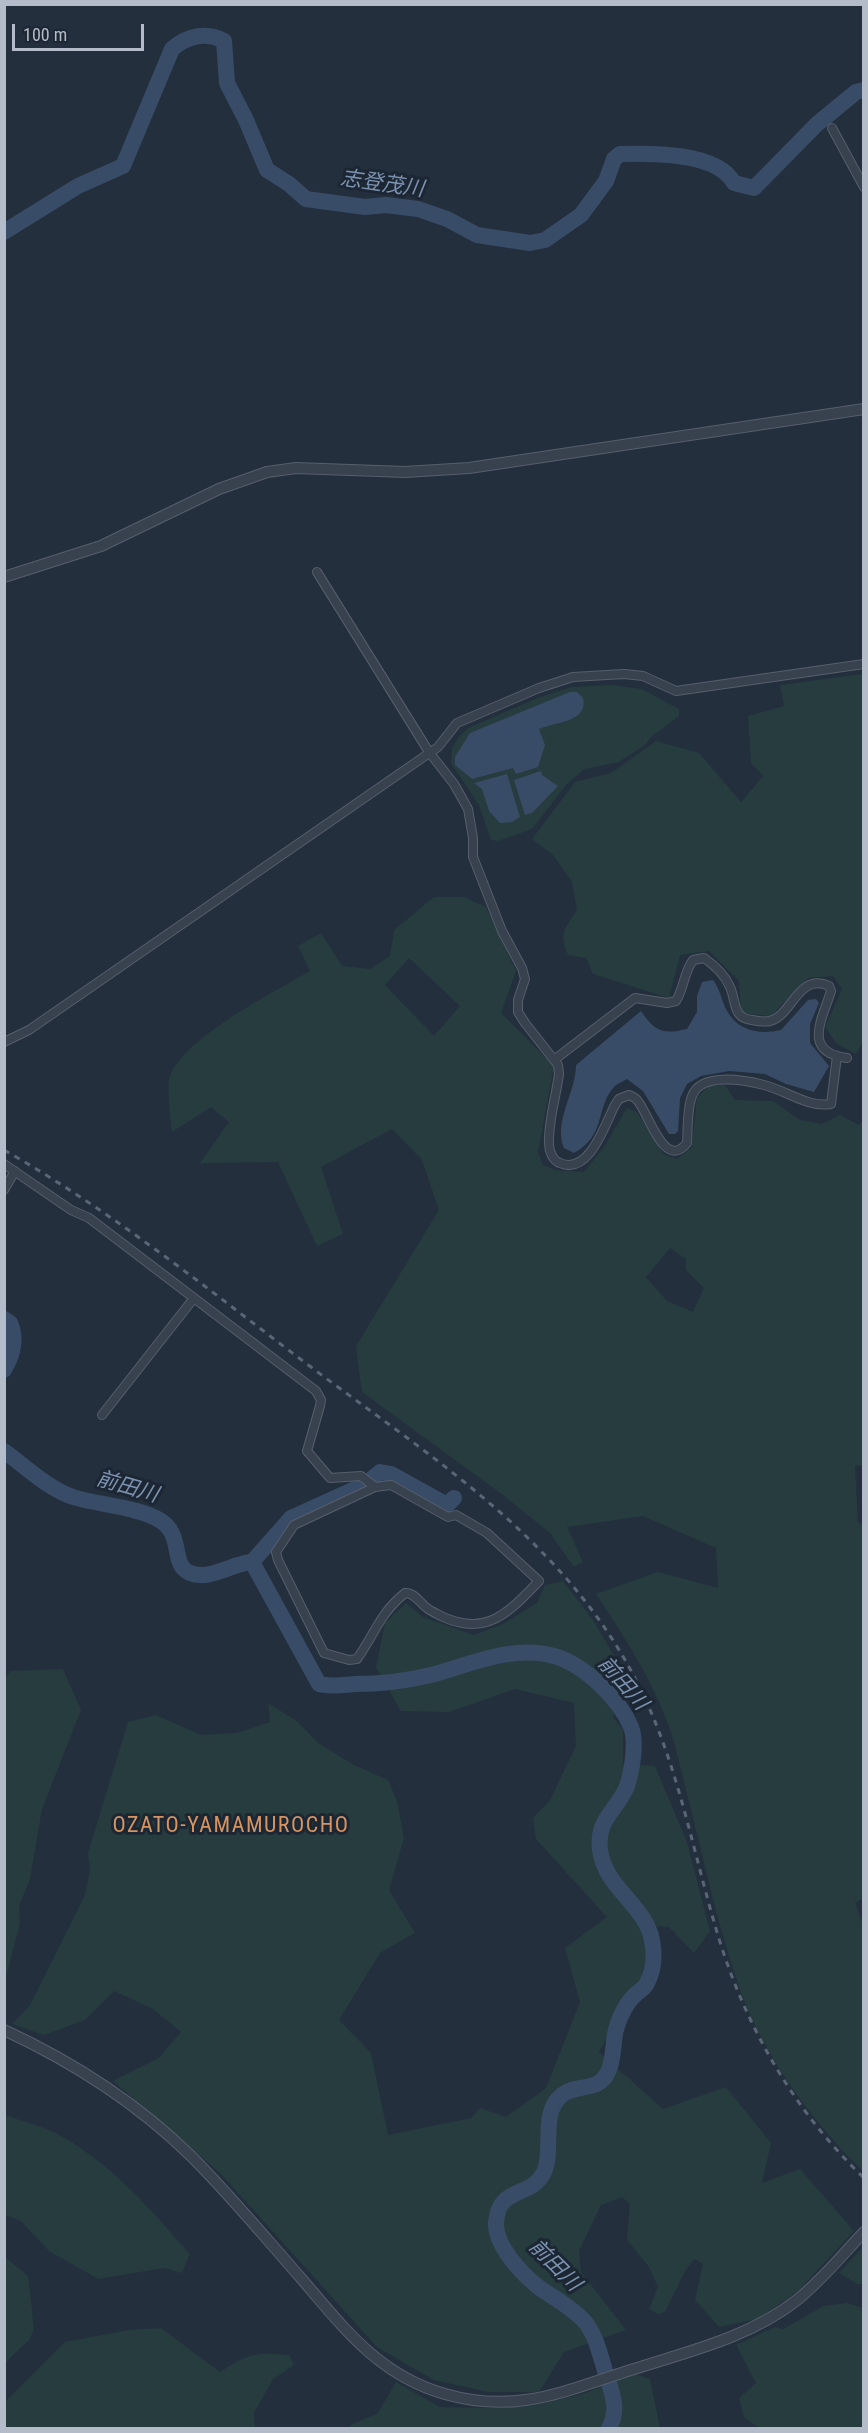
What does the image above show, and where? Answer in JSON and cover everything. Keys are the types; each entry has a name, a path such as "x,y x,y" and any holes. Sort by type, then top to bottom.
{"street":[{"path":"832,128 864,187"},
{"path":"4,577 101,546 219,489 267,472 296,468 405,472 469,468 864,409"},
{"path":"317,572 429,752 454,784 468,809 473,838 472,857 502,931 522,968 525,979 518,1000 518,1011 558,1065 559,1074 549,1145 555,1161 561,1165 572,1165 590,1154 620,1099 629,1095 637,1099 666,1148 675,1151 682,1149 687,1143 691,1098 704,1082 715,1079 764,1085 824,1105 831,1104 837,1056"},
{"path":"4,1042 29,1030 438,747 457,723 539,688 573,677 642,676 676,691 864,664"},
{"path":"554,1060 635,998 667,1003 676,1001 682,992 687,968 693,960 704,958 714,965 730,985 737,1014 744,1020 771,1021 782,1014 792,999 814,983 829,986 831,991 820,1020 818,1033 820,1043 826,1051 847,1058"},
{"path":"4,1164 71,1210 89,1218 316,1391 321,1400 307,1451 330,1478 361,1476 371,1483 391,1485 448,1517 456,1515 487,1533 539,1581 501,1617 481,1625 451,1621 429,1610 407,1593 393,1603 380,1619 357,1659 349,1660 324,1653 300,1609 276,1552 294,1525 371,1483"},
{"path":"4,1190 15,1171"},
{"path":"102,1415 194,1298"},
{"path":"4,2030 98,2079 150,2119 213,2180 357,2343 394,2372 446,2394 489,2401 547,2398 729,2338 774,2316 817,2282 864,2232"}],"green space":[{"path":"863,674 863,1042 856,1054 837,1044 825,1027 842,989 833,976 808,978 771,1016 741,1013 739,981 709,951 680,955 669,998 593,974 586,958 568,955 563,937 564,932 577,910 572,882 553,855 532,839 575,782 611,773 656,741 699,753 741,802 763,776 751,763 748,716 784,706 780,685"},
{"path":"611,685 642,689 679,709 679,716 651,737 645,745 619,762 584,769 566,785 532,829 498,841 491,840 479,805 451,763 452,748 458,738 468,728 540,697 572,687"},
{"path":"434,897 464,897 486,907 516,971 501,1013 554,1066 538,1152 543,1165 555,1170 584,1172 604,1147 627,1108 637,1112 663,1154 677,1159 692,1147 697,1098 708,1086 725,1085 735,1100 773,1101 800,1120 822,1124 840,1115 859,1125 863,1120 864,1465 855,1466 858,1522 864,1526 864,1898 855,1903 864,1927 863,2171 829,2135 796,2094 756,2027 736,1978 720,1924 670,1729 646,1676 596,1594 658,1572 718,1588 716,1548 643,1516 567,1527 583,1562 574,1567 550,1533 503,1495 362,1392 356,1346 439,1210 422,1160 392,1129 321,1167 343,1234 317,1246 278,1162 200,1163 229,1122 211,1107 172,1132 169,1081 179,1061 211,1031 310,971 298,946 321,933 342,966 370,969 390,956 394,930","holes":["409,958 460,1006 434,1036 385,985","670,1248 686,1259 686,1270 704,1288 693,1312 667,1301 646,1277"]},
{"path":"563,1581 593,1620 626,1676 613,1717 623,1730 623,1764 655,1766 687,1842 710,1931 694,1953 669,1927 654,1926 641,1980 599,2052 663,2109 726,2087 771,2143 762,2183 800,2169 854,2231 799,2290 758,2319 719,2327 695,2300 703,2264 694,2259 685,2271 665,2312 658,2314 649,2309 658,2287 649,2267 627,2240 630,2204 622,2197 601,2205 579,2251 581,2272 626,2330 564,2352 539,2392 488,2392 434,2380 377,2347 220,2173 113,2081 159,2058 181,2032 153,2009 114,1991 85,2020 44,2035 12,2024 30,2005 85,1895 90,1870 88,1853 128,1722 156,1715 201,1735 237,1733 270,1722 268,1703 298,1722 318,1743 354,1765 388,1780 397,1801 404,1838 389,1890 415,1933 380,1953 339,2020 371,2053 388,2135 471,2118 480,2108 506,2117 546,2088 580,2002 565,1948 607,1917 536,1839 533,1818 550,1800 576,1746 574,1703 515,1689 449,1712 401,1711 376,1667 385,1623 406,1603 423,1617 474,1635 503,1624 537,1603 545,1585"},
{"path":"63,1669 81,1710 42,1809 30,1879 19,1906 20,1923 5,1981 5,1679 10,1671"},
{"path":"5,2115 61,2136 98,2160 114,2174 146,2205 190,2254 182,2273 164,2268 98,2279 49,2251 21,2221 5,2215"},
{"path":"863,2247 863,2284 857,2284 839,2273"},
{"path":"5,2257 28,2276 34,2328 30,2339 5,2363"},
{"path":"847,2303 863,2308 863,2428 759,2428 744,2417 739,2398 756,2383 736,2345 775,2327 783,2329 824,2306"},
{"path":"161,2328 220,2372 238,2361 260,2354 289,2355 294,2365 273,2379 254,2413 255,2428 5,2428 5,2402 65,2342 129,2330"},
{"path":"635,2374 650,2379 660,2428 349,2428 378,2413 396,2382 440,2407 490,2408 532,2406 582,2394"}],"water":[{"path":"570,692 577,692 583,698 581,712 569,720 539,729 545,745 538,767 516,774 513,768 472,779 455,765 455,757 470,733"},
{"path":"541,771 542,775 558,786 532,813 525,815 514,780"},
{"path":"507,774 520,817 512,822 500,823 489,811 482,789 474,783"},
{"path":"713,980 732,1018 750,1030 765,1032 781,1030 808,1000 816,999 819,1003 810,1024 810,1043 829,1066 814,1092 786,1084 765,1074 729,1071 701,1076 687,1084 680,1098 678,1131 675,1134 669,1134 643,1091 627,1079 616,1085 609,1094 592,1138 574,1153 564,1148 561,1128 573,1086 576,1065 641,1011 650,1023 660,1030 672,1032 687,1029 697,1012 697,996 702,982"}],"waterway":[{"name":"志登茂川","path":"4,232 78,186 123,166 172,49 197,36 210,36 224,41 227,83 246,120 267,170 289,184 306,199 365,207 386,205 418,209 447,219 477,235 530,243 545,240 581,215 606,181 614,159 620,154 682,156 699,160 713,165 734,183 754,188 817,124 856,92 864,90"},
{"name":"前田川","path":"4,1319 10,1323 14,1341 10,1359 4,1370"},
{"name":"前田川","path":"4,1451 63,1493 83,1500 142,1512 161,1521 172,1534 180,1564 190,1573 205,1575 252,1562 319,1684 337,1686 383,1683 431,1675 492,1657 523,1652 539,1653 565,1660 588,1674 609,1694 625,1716 634,1740 631,1773 623,1794 604,1822 601,1830 600,1850 606,1870 638,1911 651,1934 653,1960 650,1976 646,1985 624,2009 615,2032 612,2061 604,2079 599,2083 568,2091 555,2103 549,2122 548,2155 543,2174 530,2187 502,2203 496,2223 504,2249 517,2266 537,2286 574,2312 593,2334 613,2397 614,2415 609,2428"},
{"name":"前田川","path":"252,1562 291,1518 366,1484 380,1472 391,1474 447,1505 454,1498"}],"railway":[{"path":"4,1150 117,1222 442,1464 533,1543 574,1587 610,1636 641,1690 655,1720 676,1783 720,1942 731,1975 760,2039 796,2098 839,2153 864,2178"}],"district":[{"name":"OZATO-YAMAMUROCHO","path":"231,1826"}]}
